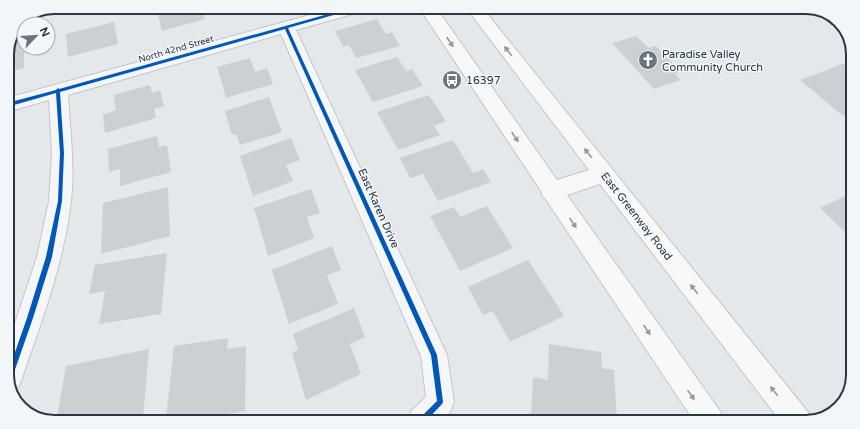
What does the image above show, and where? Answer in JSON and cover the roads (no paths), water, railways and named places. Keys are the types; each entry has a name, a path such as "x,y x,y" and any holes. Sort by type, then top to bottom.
{"main road":[{"path":"431,14 551,191 706,415"},
{"name":"East Greenway Road","path":"479,14 793,415"},
{"path":"551,191 604,174"}],"street":[{"name":"North 42nd Street","path":"14,103 332,14"},
{"name":"East Karen Drive","path":"286,27 434,355 431,411"},
{"path":"14,364 49,257 60,201 62,153 58,90"}],"place":[{"name":"Paradise Valley Community Church","path":"648,60"},
{"name":"16397","path":"452,80"}]}
